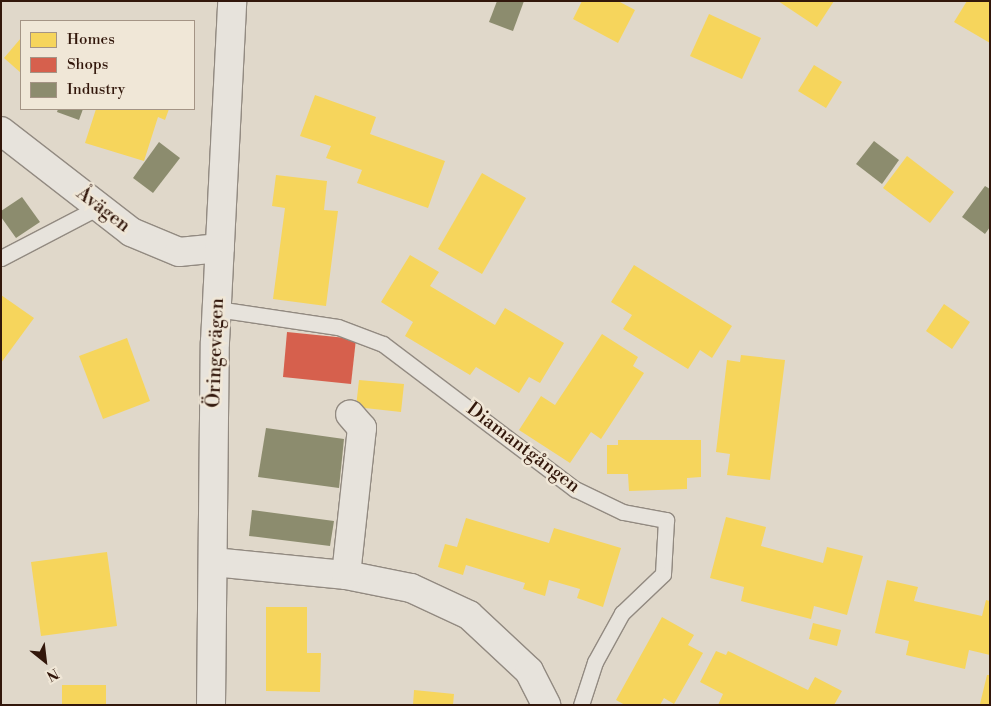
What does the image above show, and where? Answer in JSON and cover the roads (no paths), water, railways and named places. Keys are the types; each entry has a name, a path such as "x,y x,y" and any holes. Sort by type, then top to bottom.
{"street":[{"name":"Öringevägen","path":"211,705 217,309 232,1"},
{"name":"Åvägen","path":"1,131 131,232 179,252 220,248"},
{"path":"346,575 362,428 350,414"},
{"path":"213,562 346,575 412,588 469,614 529,671 546,705"}],"lane":[{"path":"1,258 99,207"},
{"name":"Diamantgången","path":"217,309 338,327 383,344 575,489 623,512 666,520 663,574 622,613 595,662 581,705"}]}
